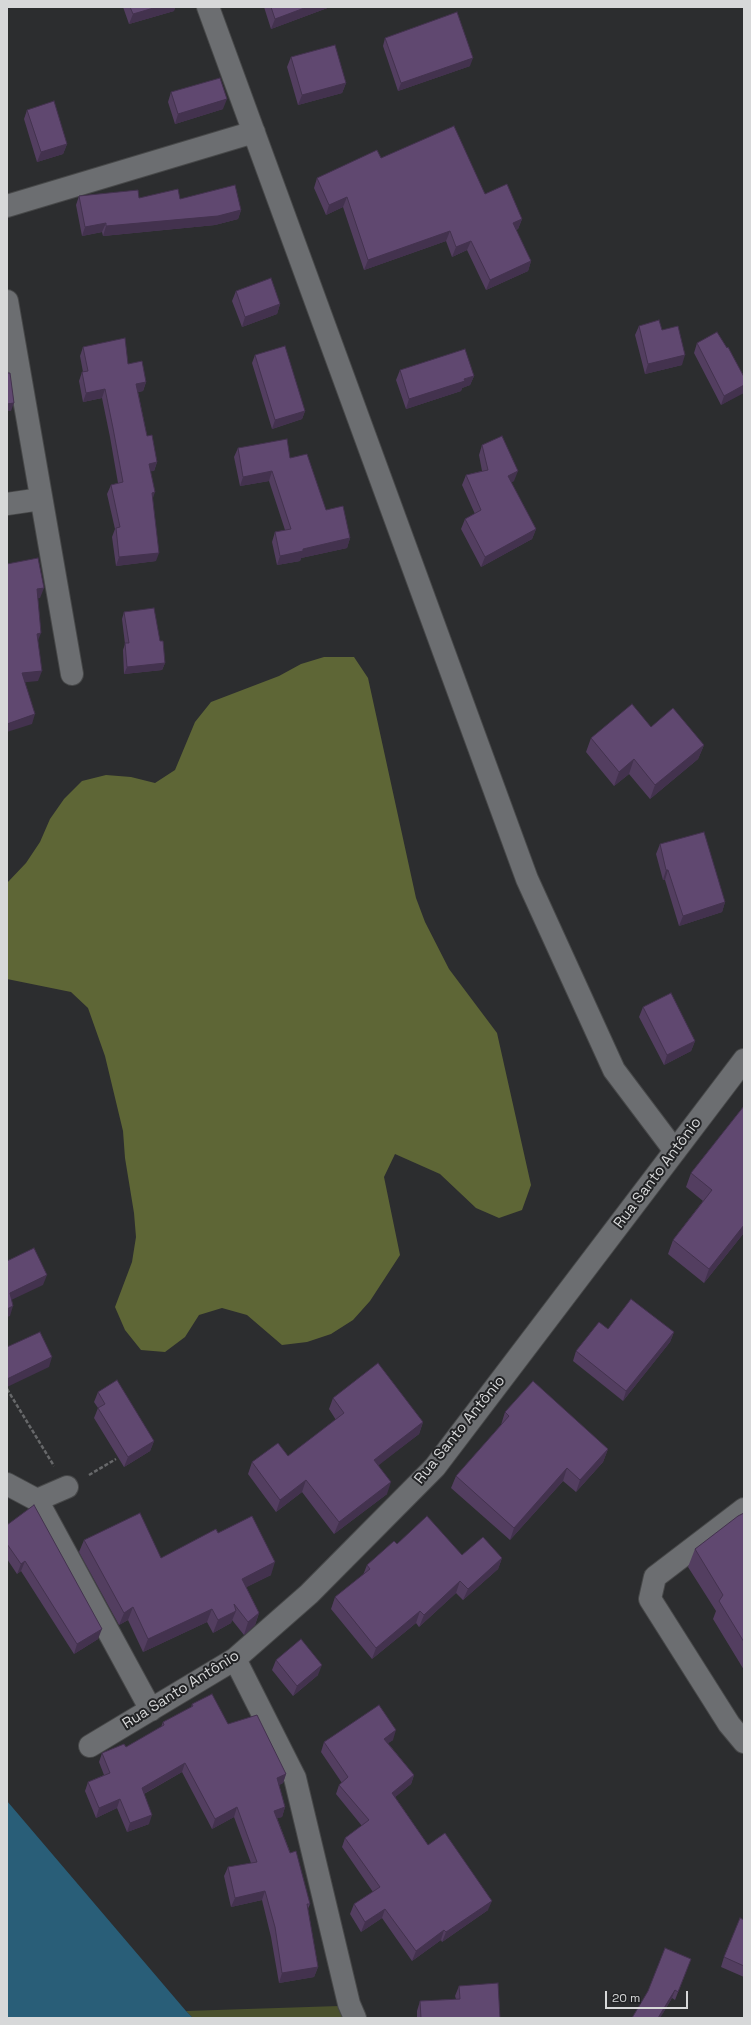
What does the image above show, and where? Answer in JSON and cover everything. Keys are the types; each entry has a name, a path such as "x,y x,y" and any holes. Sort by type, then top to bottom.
{"street":[{"path":"208,7 527,879 614,1070 675,1151"},
{"path":"7,206 254,132"},
{"path":"7,301 72,674"},
{"path":"7,504 41,498"},
{"name":"Rua Santo Antônio","path":"90,1746 235,1659 309,1594 435,1467 744,1060"},
{"path":"7,1484 37,1500 151,1710"},
{"path":"37,1500 67,1487"},
{"path":"744,1509 656,1577 650,1598 729,1724 744,1742"},
{"path":"235,1659 295,1778 349,2004 355,2018"}],"path":[{"path":"7,1389 67,1487 116,1460"}],"green space":[{"path":"324,657 354,657 368,678 416,898 425,922 449,969 497,1033 531,1185 522,1210 499,1218 476,1208 440,1174 395,1154 384,1177 400,1255 370,1301 353,1320 331,1334 307,1342 282,1345 247,1315 222,1308 199,1315 185,1337 165,1352 141,1350 125,1330 115,1307 132,1262 136,1237 134,1213 125,1158 123,1131 105,1056 88,1008 71,992 7,979 7,883 26,863 40,842 50,819 64,799 82,781 106,775 131,777 155,783 175,770 195,722 211,702 279,676 301,664"},
{"path":"339,2006 346,2018 193,2018 186,2011"}],"water":[{"path":"7,1801 186,2011 193,2018 7,2018"}],"building":[{"path":"130,7 157,7 133,14"},
{"path":"271,7 307,7 275,19"},
{"path":"457,12 473,58 401,83 385,38"},
{"path":"335,45 346,83 302,95 291,57"},
{"path":"220,78 227,99 178,114 171,92"},
{"path":"54,101 67,144 41,152 27,110"},
{"path":"454,126 485,194 507,184 522,219 513,223 531,261 490,280 471,241 456,247 450,231 368,260 347,197 329,205 317,178 377,150 381,158"},
{"path":"235,185 241,210 218,216 106,226 106,223 85,227 79,196 138,190 139,198 178,189 180,199"},
{"path":"271,278 280,304 245,317 236,291"},
{"path":"659,320 662,330 678,326 685,355 648,364 639,326"},
{"path":"717,332 727,348 728,347 744,377 744,385 724,396 697,343"},
{"path":"125,338 128,364 142,361 146,382 136,384 147,436 152,435 157,462 149,464 155,492 152,493 159,553 119,557 116,528 120,527 111,485 123,482 113,428 105,389 86,393 82,372 88,371 83,347"},
{"path":"285,346 305,411 275,420 255,355"},
{"path":"465,349 474,376 464,379 465,381 409,399 400,370"},
{"path":"7,373 10,373 14,403 7,404"},
{"path":"502,436 518,471 508,476 536,529 485,557 465,519 481,510 466,475 488,470 482,445"},
{"path":"287,439 290,458 307,454 326,510 343,506 350,538 280,556 275,532 291,529 272,471 243,477 238,448"},
{"path":"38,558 44,588 37,589 41,633 37,634 42,671 22,673 35,714 7,724 7,564"},
{"path":"154,608 160,641 163,641 165,663 127,667 125,643 129,643 124,612"},
{"path":"632,704 651,727 673,708 704,745 655,785 634,759 619,772 591,738"},
{"path":"704,832 725,902 683,916 668,870 666,870 660,844"},
{"path":"671,993 695,1041 667,1055 643,1007"},
{"path":"744,1106 744,1225 709,1269 673,1240 712,1190 691,1173"},
{"path":"34,1248 47,1275 10,1293 13,1306 7,1309 7,1261"},
{"path":"631,1299 674,1332 626,1391 576,1351 599,1322 608,1329"},
{"path":"40,1332 52,1357 7,1379 7,1347"},
{"path":"378,1363 423,1422 374,1460 391,1482 339,1522 306,1480 280,1500 252,1462 278,1443 288,1456 344,1413 333,1398"},
{"path":"117,1380 154,1441 128,1457 98,1408 105,1404 98,1392"},
{"path":"533,1381 608,1449 580,1480 567,1468 514,1528 456,1476 509,1416 505,1412"},
{"path":"34,1505 102,1629 77,1644 25,1561 21,1564 7,1544 7,1525"},
{"path":"140,1513 161,1558 216,1529 218,1533 252,1516 275,1562 242,1579 259,1613 248,1622 234,1604 236,1611 218,1620 212,1609 148,1639 133,1607 124,1613 84,1540"},
{"path":"744,1513 744,1642 719,1601 723,1595 695,1549"},
{"path":"427,1516 462,1555 483,1537 502,1558 468,1589 460,1581 424,1615 420,1611 376,1648 335,1597 370,1569 367,1565 394,1541 397,1544"},
{"path":"301,1639 322,1665 297,1686 276,1660"},
{"path":"212,1694 228,1724 257,1715 286,1774 277,1778 285,1807 274,1811 290,1853 296,1851 310,1904 307,1904 318,1967 282,1973 275,1927 265,1891 235,1898 228,1867 257,1862 237,1807 215,1819 185,1763 142,1788 152,1815 130,1823 120,1799 99,1808 88,1782 110,1773 102,1753 124,1744 126,1747 164,1725 163,1722 193,1706 192,1704"},
{"path":"379,1705 396,1730 384,1739 414,1775 392,1793 428,1845 445,1833 492,1901 446,1932 444,1930 416,1951 385,1909 365,1922 354,1904 380,1887 345,1838 369,1820 339,1785 348,1777 324,1742"},
{"path":"740,1918 744,1920 744,1966 724,1957"},
{"path":"665,1948 691,1959 678,1992 675,1990 658,2018 632,2018 648,1991"},
{"path":"498,1983 500,2018 421,2018 420,2001 460,1999 459,1986"}]}
